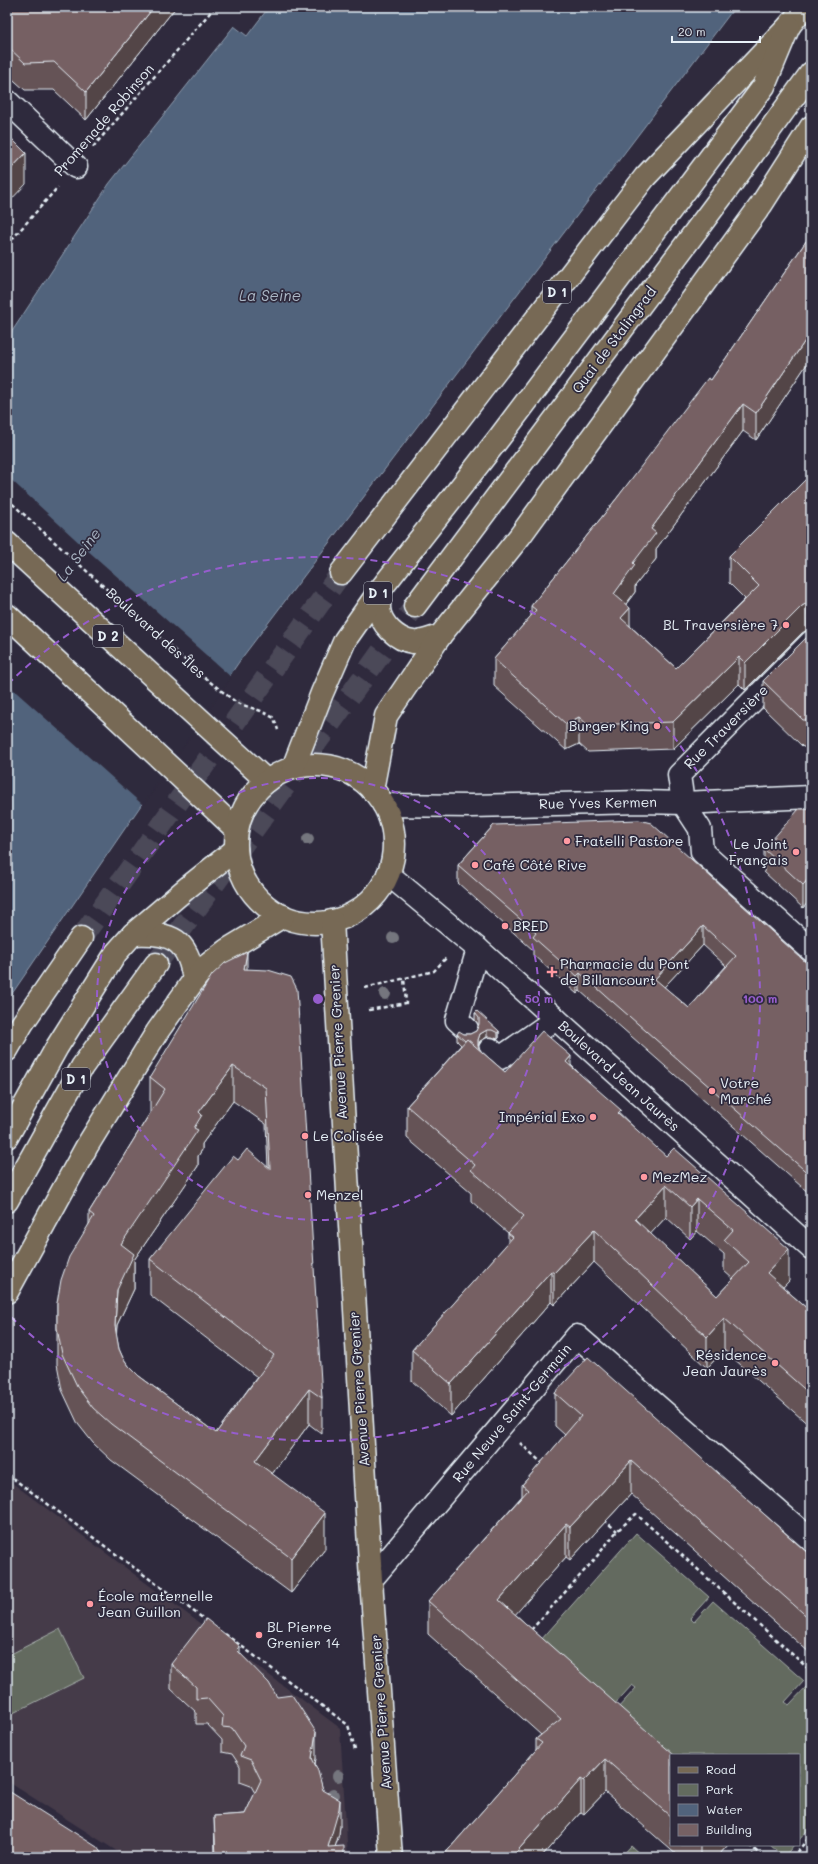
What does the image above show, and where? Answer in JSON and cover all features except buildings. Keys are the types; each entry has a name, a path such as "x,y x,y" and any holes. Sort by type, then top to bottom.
{"main road":[{"name":"D 1","path":"341,573 645,177 789,26 804,7"},
{"name":"D 1","path":"293,768 322,693 346,640 380,590 504,432 764,86 789,26"},
{"name":"Quai de Stalingrad","path":"415,606 722,197 811,73"},
{"path":"378,797 386,716 440,636 520,536 752,218 811,126"},
{"name":"D 2","path":"7,543 267,781"},
{"name":"D 1","path":"380,590 379,610 382,619 391,631 399,637 412,642 440,636"},
{"path":"7,614 177,773 236,840"},
{"path":"314,765 336,767 356,776 378,797 392,827 394,851 388,874 374,895 355,912 332,921 307,922 283,916 265,905 250,889 240,870 236,840 243,811 249,800 267,781 293,768 314,765"},
{"name":"D 1","path":"7,1136 61,1041 116,953 133,934 186,888 236,840"},
{"path":"7,1292 87,1146 157,1032 194,980 205,967 227,950 283,916"},
{"name":"Avenue Pierre Grenier","path":"332,921 371,1580 391,1857"},
{"path":"133,934 152,933 169,937 178,942 192,962 194,980"},
{"path":"7,1050 22,1024 81,938"},
{"name":"D 1","path":"7,1201 82,1068 156,964"}],"street":[{"path":"7,101 76,167"},
{"name":"Rue Traversière","path":"683,803 679,775 811,642"},
{"name":"Rue Yves Kermen","path":"378,797 472,806 642,802 683,803 811,797"},
{"path":"683,803 700,830 702,852 811,950"},
{"name":"Boulevard Jean Jaurès","path":"388,874 472,944 811,1248"},
{"path":"467,1029 457,1020 472,944"},
{"path":"490,1049 500,1058 556,1019"},
{"name":"Rue Neuve Saint-Germain","path":"371,1580 577,1336 811,1540"}],"path":[{"name":"Promenade Robinson","path":"7,245 215,7"},
{"name":"Boulevard des Îles","path":"7,499 205,678 236,703 261,711 274,718 293,768"},
{"path":"365,988 434,971 472,944"},
{"path":"369,1010 406,1003 404,978"},
{"path":"502,1426 548,1468"},
{"path":"7,1474 213,1625"},
{"path":"527,1634 594,1560 617,1532 636,1514 811,1671"},
{"path":"600,1516 617,1532"},
{"path":"220,1630 348,1725 358,1762 385,1768"},
{"path":"792,1857 811,1836"},
{"path":"750,1846 763,1857"},
{"path":"751,1857 756,1851"}],"shaded area":[{"name":"École maternelle Jean Guillon","path":"7,1479 340,1728 348,1857 126,1857 7,1781"}],"green space":[{"path":"636,1533 709,1597 690,1618 694,1622 713,1601 804,1681 785,1702 789,1705 808,1685 811,1688 811,1826 800,1839 800,1754 670,1754 617,1709 636,1688 632,1685 613,1706 540,1641"},
{"path":"60,1629 84,1678 7,1716 7,1656"},
{"path":"631,1846 643,1857 621,1857"},
{"path":"771,1846 793,1846 784,1857"}],"water":[{"name":"La Seine","path":"269,7 735,7 241,659 7,1001 7,339 109,184 234,26 247,36"}],"pier":[{"path":"7,476 86,549 231,677 143,805 7,684"}],"tunnel":[{"path":"81,938 341,573"},
{"path":"156,964 415,606"}],"place":[{"name":"BL Traversière 7","path":"786,625"},
{"name":"Burger King","path":"657,726"},
{"name":"Fratelli Pastore","path":"567,841"},
{"name":"Le Joint Français","path":"796,852"},
{"name":"Café Côté Rive","path":"475,865"},
{"name":"BRED","path":"505,926"},
{"name":"Pharmacie du Pont de Billancourt","path":"552,972"},
{"name":"Votre Marché","path":"712,1091"},
{"name":"Impérial Exo","path":"593,1117"},
{"name":"Le Colisée","path":"305,1136"},
{"name":"MezMez","path":"644,1177"},
{"name":"Menzel","path":"308,1195"},
{"name":"Résidence Jean Jaurès","path":"775,1363"},
{"name":"École maternelle Jean Guillon","path":"90,1604"},
{"name":"BL Pierre Grenier 14","path":"259,1635"}]}
